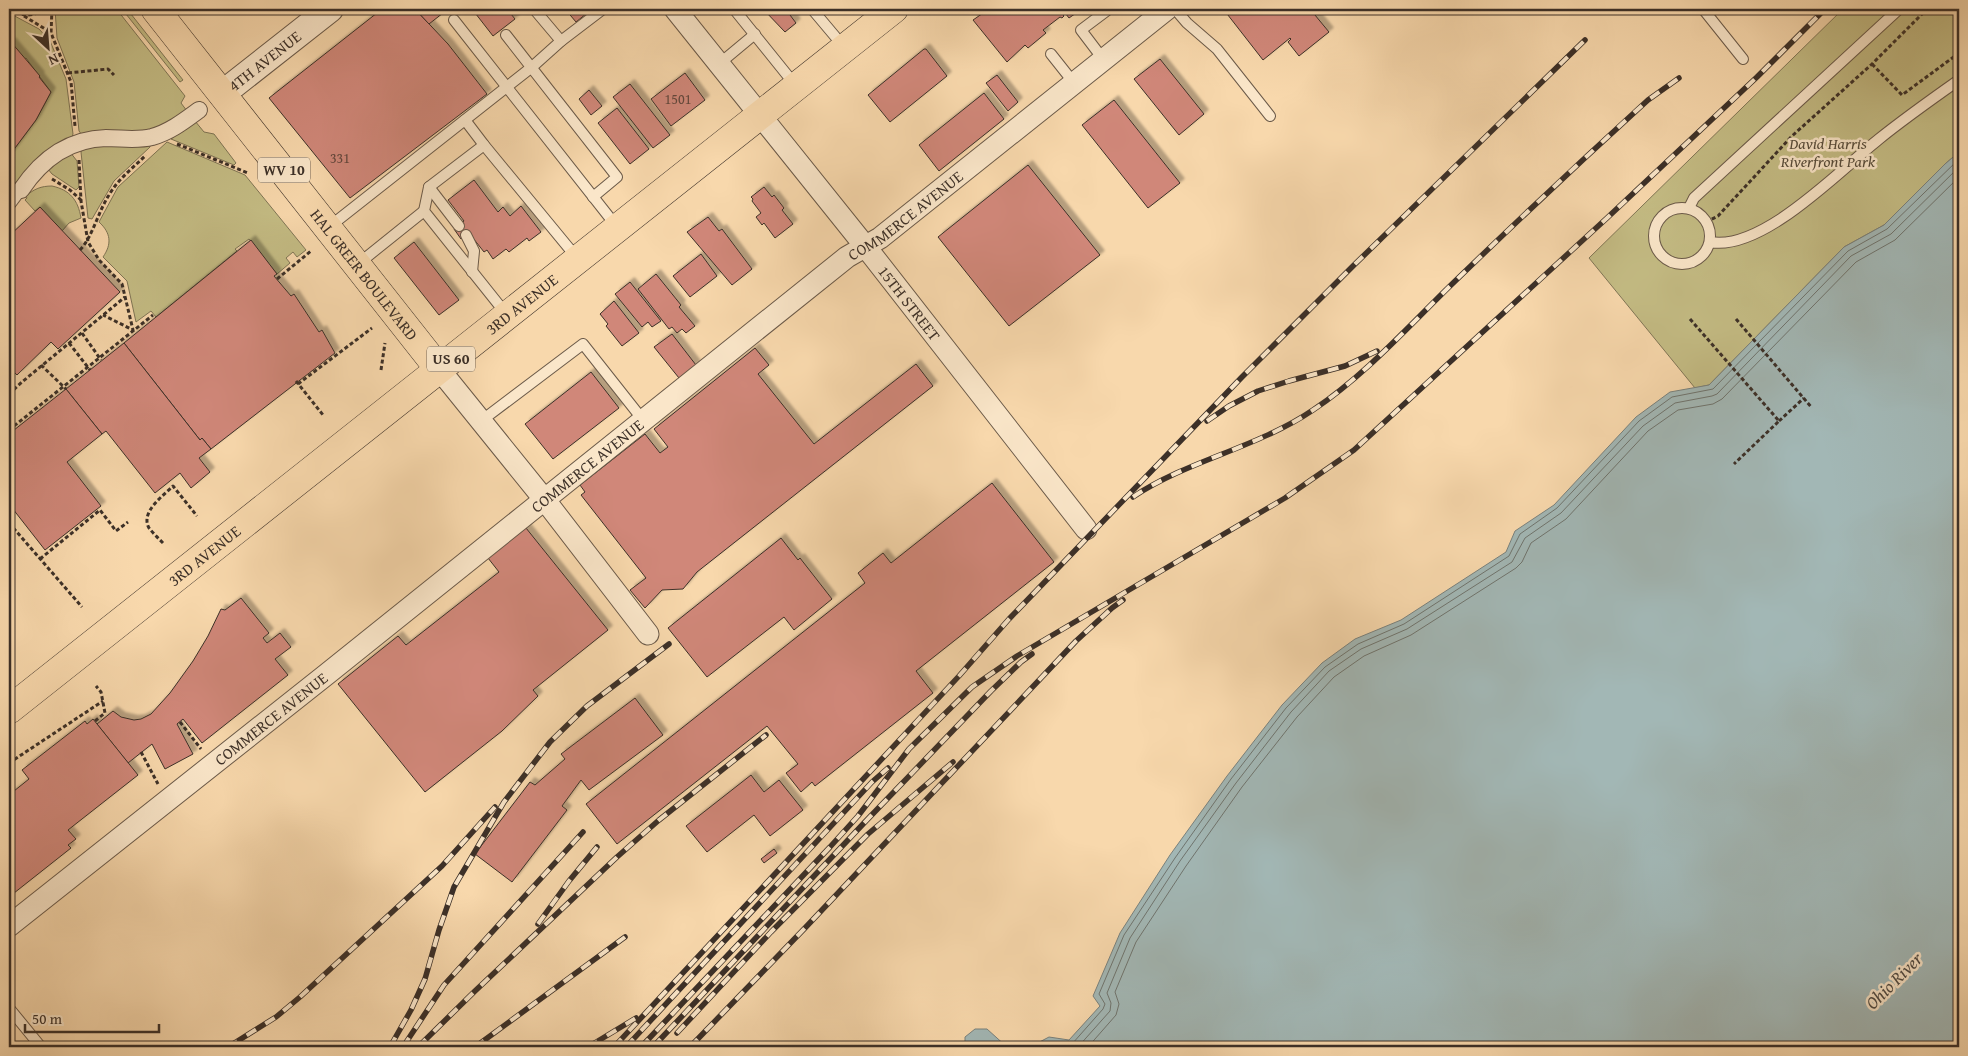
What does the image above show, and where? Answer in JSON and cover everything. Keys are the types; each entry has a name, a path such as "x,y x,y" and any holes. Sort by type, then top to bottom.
{"main road":[{"name":"HAL GREER BOULEVARD","path":"155,9 329,227 439,369"},
{"name":"3RD AVENUE","path":"9,710 894,9"}],"street":[{"name":"4TH AVENUE","path":"222,94 330,9"},
{"name":"15TH STREET","path":"674,9 865,246 1086,528"},
{"name":"COMMERCE AVENUE","path":"9,926 327,674 848,256 880,238 1104,59 1156,12"},
{"path":"21,190 40,165 58,151 77,143 99,138 137,140 163,136 199,110"},
{"name":"HAL GREER BOULEVARD","path":"439,369 544,499 648,634"}],"lane":[{"path":"534,9 562,40"},
{"path":"329,227 603,9"},
{"path":"734,9 796,86"},
{"path":"812,9 844,48"},
{"path":"1104,59 1081,30 1109,9"},
{"path":"1175,9 1187,23 1217,49 1270,116"},
{"path":"1704,9 1744,59"},
{"path":"1689,208 1694,198 1899,9"},
{"path":"454,20 618,228"},
{"path":"719,64 755,34"},
{"path":"506,35 617,177 593,197"},
{"path":"1051,54 1074,83"},
{"path":"1710,242 1730,243 1741,239 1758,232 1795,210 1880,138 1959,80"},
{"path":"465,120 578,260"},
{"path":"358,264 424,211 429,187 484,145"},
{"path":"429,187 459,226"},
{"path":"9,206 21,190"},
{"path":"1678,208 1689,208 1697,212 1706,222 1710,234 1710,242 1706,252 1699,259 1689,263 1674,263 1661,255 1656,246 1654,236 1656,226 1669,211 1678,208"},
{"path":"424,211 507,316"},
{"path":"466,236 474,251 472,272"},
{"path":"481,421 582,344 643,420"},
{"path":"9,1008 41,1047"}],"path":[{"path":"10,9 51,33"},
{"path":"23,16 37,14 45,9"},
{"path":"52,9 51,33 71,82 81,201 88,242 99,260 122,284 133,330"},
{"path":"1706,222 1718,216 1792,136 1872,64 1926,9"},
{"path":"1872,64 1902,95 1955,56 1959,62"},
{"path":"68,73 108,69 114,75"},
{"path":"80,250 88,242 95,220 115,185 163,136 248,173"},
{"path":"40,165 51,178 70,190 81,201"},
{"path":"277,279 311,252"},
{"path":"9,393 125,297"},
{"path":"103,315 133,330"},
{"path":"9,430 89,368 152,315"},
{"path":"1736,319 1812,408"},
{"path":"1690,320 1779,422"},
{"path":"323,415 297,383 372,328"},
{"path":"82,333 100,359"},
{"path":"70,343 89,368"},
{"path":"381,370 384,343"},
{"path":"41,366 64,387"},
{"path":"1734,464 1804,398"},
{"path":"163,543 150,529 148,514 173,486 197,516"},
{"path":"40,559 100,510 116,531 128,522"},
{"path":"9,523 82,607"},
{"path":"95,721 105,714 101,692 96,686"},
{"path":"9,763 103,701"},
{"path":"180,722 201,750"},
{"path":"141,752 161,789"}],"green space":[{"path":"55,9 118,11 185,96 181,103 187,111 164,126 143,132 82,135 79,131 74,82 57,38"},
{"path":"122,9 127,9 183,80 180,82"},
{"name":"David Harris Riverfront Park","path":"1843,9 1959,9 1959,152 1884,225 1844,247 1709,385 1695,388 1589,258"},
{"path":"9,13 39,29 50,41 66,79 73,134 72,137 22,176 9,189 9,156 36,120 51,92 26,58 24,59 12,43 9,45"},
{"path":"195,121 204,132 214,134 236,163 234,165 171,139"},
{"path":"167,142 245,175 306,250 297,257 293,252 286,258 290,263 277,274 249,239 156,317 151,311 136,322 127,281 103,257 108,248 109,239 106,230 99,222 118,187"},
{"path":"96,145 150,145 150,147 114,181 92,219 88,218 81,152 82,148"},
{"path":"70,152 77,161 79,187 76,190 52,174 48,169"},
{"path":"52,186 68,193 75,201 80,212 81,218 69,223 62,231 40,207 35,211 25,200 26,196 35,190"}],"water":[{"name":"Ohio River","path":"1959,152 1959,1047 1030,1047 1049,1037 1069,1040 1100,1006 1093,996 1120,933 1170,855 1227,776 1282,705 1322,663 1355,639 1401,620 1506,552 1515,531 1554,505 1636,417 1670,392 1709,385 1844,247 1884,225"},
{"path":"975,1029 987,1029 1007,1047 965,1047 965,1037"}],"building":[{"path":"382,9 415,9 448,44 487,94 350,198 269,98"},
{"path":"415,9 440,9 443,13 429,24"},
{"path":"472,9 507,9 515,19 493,36"},
{"path":"565,9 592,9 576,22"},
{"path":"763,9 788,9 787,11 796,23 785,32"},
{"path":"989,9 1058,9 1064,16 1043,30 1046,33 1028,48 1025,45 1007,62 973,20"},
{"path":"1062,9 1082,9 1069,18"},
{"path":"1225,9 1310,9 1329,32 1299,56 1288,42 1290,38 1263,60"},
{"path":"11,42 51,92 36,120 9,156 9,45"},
{"path":"926,49 947,76 890,122 868,95"},
{"path":"1160,59 1204,114 1179,135 1134,79"},
{"path":"685,73 705,100 671,126 651,99"},
{"path":"997,75 1018,102 1008,111 986,83"},
{"path":"630,84 670,135 653,148 613,97"},
{"path":"589,90 602,106 591,115 579,99"},
{"path":"984,93 1004,119 939,171 919,145"},
{"path":"1114,100 1180,183 1148,208 1082,125"},
{"path":"617,108 649,149 630,164 598,123"},
{"path":"1028,165 1100,255 1009,326 938,237"},
{"path":"474,180 498,212 503,207 510,216 521,206 541,232 529,241 527,238 509,252 506,249 493,259 487,250 484,252 469,233 461,239 454,229 464,221 448,200"},
{"path":"764,187 772,197 774,195 784,208 782,210 793,224 775,238 764,223 762,225 756,217 761,213 751,197"},
{"path":"40,207 120,292 58,349 51,342 17,375 15,373 9,380 9,236"},
{"path":"708,217 719,231 722,229 752,269 732,285 687,232"},
{"path":"251,240 277,274 274,276 291,296 294,294 319,332 322,330 335,353 211,449 202,438 200,440 124,343"},
{"path":"414,242 459,300 439,315 394,258"},
{"path":"701,254 717,276 690,297 673,276"},
{"path":"656,274 695,326 686,333 682,329 677,333 672,327 669,329 638,289"},
{"path":"630,282 661,321 652,327 648,322 642,327 615,294"},
{"path":"614,301 639,333 622,346 606,326 608,324 600,314"},
{"path":"672,334 696,365 679,378 654,347"},
{"path":"124,343 200,440 202,438 211,449 199,458 210,472 191,488 180,473 155,493 106,431 102,434 66,389"},
{"path":"755,348 769,365 758,374 814,444 916,364 933,386 697,572 683,589 662,590 645,608 630,590 646,578 581,495 585,492 580,485 645,434 660,453 668,447 654,429"},
{"path":"591,372 619,408 553,459 525,424"},
{"path":"66,389 102,434 67,462 101,506 45,550 9,504 9,434"},
{"path":"992,483 1054,562 916,671 933,693 815,786 812,782 801,792 786,773 798,764 767,726 617,844 586,804 865,583 858,573 883,553 891,563"},
{"path":"526,528 608,630 533,690 538,696 502,731 425,792 338,684 398,636 406,645 499,572 488,558"},
{"path":"781,538 798,560 800,558 832,599 794,630 784,617 707,677 668,628"},
{"path":"241,598 269,633 263,638 267,643 280,633 291,647 275,659 288,675 202,743 183,719 177,724 193,754 165,769 152,744 128,763 97,724 113,711 121,717 134,720 151,714 170,693 193,661 221,609 225,610"},
{"path":"635,698 663,735 589,790 581,780 562,806 567,810 512,882 475,854 530,782 535,785 565,759 561,754"},
{"path":"93,719 138,775 68,830 76,839 68,845 71,848 9,897 9,795 29,779 22,770 85,721 87,724"},
{"path":"751,775 764,792 779,780 803,810 770,836 754,815 707,852 686,826"},
{"path":"774,849 777,853 764,863 761,859"}],"railway":[{"path":"641,1047 858,816 909,749 972,687 1017,656 1285,498 1354,450 1607,218 1757,77 1825,9"},
{"path":"614,1047 959,676 1009,619 1242,377 1585,40"},
{"path":"1133,497 1176,473 1291,423 1332,397 1367,367 1548,192 1648,100 1679,78"},
{"path":"1207,421 1229,406 1258,391 1345,366 1377,351"},
{"path":"690,1047 1076,641 1123,600"},
{"path":"390,1047 411,1010 425,979 454,887 504,802 550,742 587,706 669,644"},
{"path":"653,1047 991,691 1032,654"},
{"path":"418,1047 617,857 659,820 766,735"},
{"path":"677,1033 771,932 868,834 953,762"},
{"path":"626,1047 872,782 888,768"},
{"path":"228,1047 276,1017 300,997 442,866 495,807"},
{"path":"403,1047 444,985 583,832"},
{"path":"538,924 569,881 597,847"},
{"path":"475,1047 625,937"},
{"path":"588,1047 636,1018"}]}
